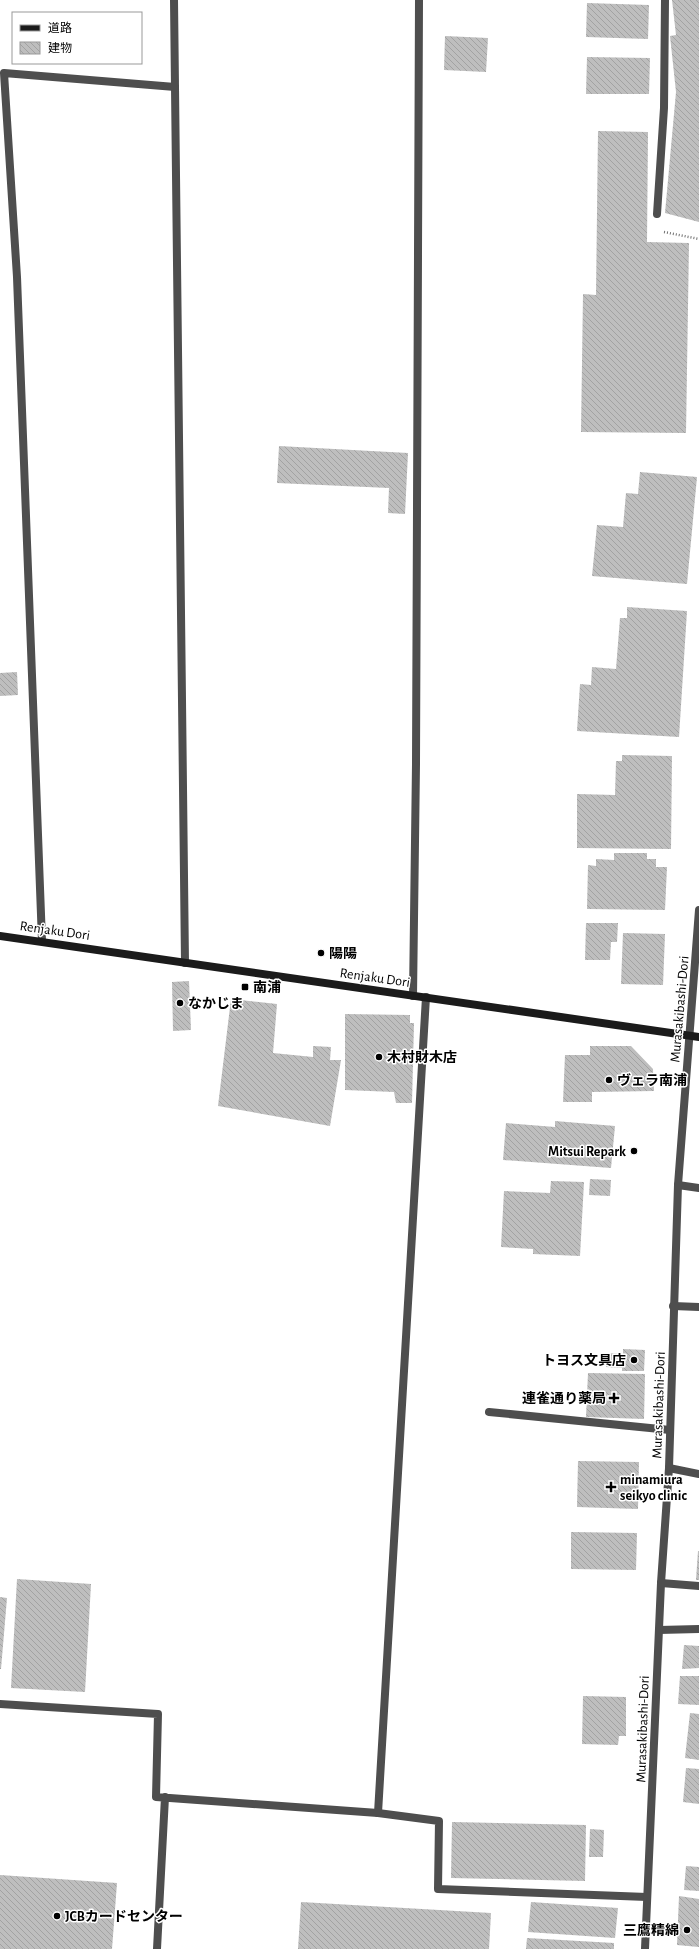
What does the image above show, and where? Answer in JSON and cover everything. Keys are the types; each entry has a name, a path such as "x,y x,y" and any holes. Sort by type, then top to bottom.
{"main road":[{"name":"Renjaku Dori","path":"0,936 699,1037"}],"street":[{"path":"174,0 186,963"},
{"path":"413,996 416,764 419,0"},
{"path":"657,214 664,108 665,0"},
{"path":"42,941 17,277 4,73 175,87"},
{"name":"Murasakibashi-Dori","path":"644,1949 661,1583 669,1468 678,1185 699,910"},
{"path":"378,1813 426,997"},
{"path":"678,1185 699,1188"},
{"path":"674,1306 699,1307"},
{"path":"490,1412 670,1430"},
{"path":"669,1468 699,1474"},
{"path":"661,1583 699,1586"},
{"path":"659,1630 699,1629"},
{"path":"0,1704 158,1714 156,1797 378,1813 439,1821 438,1888 647,1898"},
{"path":"157,1949 165,1797"}],"path":[{"path":"657,214 657,231 699,239"}],"building":[{"path":"672,0 699,0 699,222 665,213 676,92 670,36 676,35"},
{"path":"587,3 649,5 648,39 586,37"},
{"path":"445,36 488,38 486,72 444,70"},
{"path":"587,57 650,58 649,94 586,94"},
{"path":"598,131 648,132 647,242 689,243 686,433 581,432 583,294 596,295"},
{"path":"279,446 408,453 405,514 388,513 389,488 277,483"},
{"path":"640,472 697,477 687,584 592,576 597,525 623,527 626,493 638,494"},
{"path":"627,607 687,611 679,737 577,731 580,684 591,685 592,667 616,669 620,618 627,618"},
{"path":"17,672 18,695 0,696 0,673"},
{"path":"622,755 672,756 671,849 577,848 577,794 615,795 616,761 622,761"},
{"path":"614,853 647,853 647,859 656,859 656,867 667,867 665,910 587,909 588,865 596,866 596,859 614,860"},
{"path":"586,923 618,923 617,942 611,942 610,960 585,960"},
{"path":"623,933 665,934 663,985 621,984"},
{"path":"189,981 191,1030 173,1031 172,982"},
{"path":"231,999 277,1004 273,1053 313,1057 313,1046 331,1047 330,1060 341,1060 330,1126 218,1106"},
{"name":"木村財木店","path":"345,1014 410,1015 410,1023 414,1023 412,1103 396,1103 394,1092 345,1090"},
{"name":"ヴェラ南浦","path":"590,1046 631,1046 653,1069 654,1091 592,1092 592,1102 563,1102 565,1055 590,1055"},
{"path":"555,1121 615,1126 611,1168 503,1160 506,1123 555,1127"},
{"path":"590,1179 611,1180 610,1196 589,1195"},
{"path":"551,1181 584,1182 580,1256 533,1254 533,1249 501,1247 504,1191 550,1193"},
{"path":"623,1349 645,1350 644,1371 622,1371 622,1368 606,1367 606,1353 623,1354"},
{"path":"588,1373 645,1374 644,1419 586,1417"},
{"path":"578,1461 639,1462 638,1509 577,1507"},
{"path":"571,1532 637,1533 636,1570 571,1569"},
{"path":"698,1551 699,1580 696,1580"},
{"path":"17,1579 91,1584 85,1692 11,1688"},
{"path":"0,1597 7,1598 1,1669 0,1669"},
{"path":"684,1645 699,1646 699,1668 682,1669"},
{"path":"680,1676 699,1676 699,1705 678,1704"},
{"path":"583,1696 626,1697 626,1736 619,1736 618,1745 582,1744"},
{"path":"690,1713 699,1714 699,1760 685,1758"},
{"path":"686,1768 699,1769 699,1804 683,1802"},
{"path":"452,1822 586,1825 585,1881 451,1878"},
{"path":"590,1829 604,1830 603,1857 589,1857"},
{"path":"686,1866 699,1867 699,1891 684,1890"},
{"name":"JCBカードセンター","path":"0,1875 117,1883 112,1949 0,1949"},
{"path":"679,1896 699,1899 699,1947 677,1945"},
{"path":"301,1902 491,1913 489,1949 298,1949"},
{"path":"531,1902 618,1908 615,1938 528,1932"},
{"path":"527,1938 614,1943 614,1949 526,1949"}],"place":[{"name":"陽陽","path":"321,953"},
{"name":"南浦","path":"245,987"},
{"name":"なかじま","path":"180,1003"},
{"name":"木村財木店","path":"379,1057"},
{"name":"ヴェラ南浦","path":"609,1080"},
{"name":"Mitsui Repark","path":"634,1151"},
{"name":"トヨス文具店","path":"634,1360"},
{"name":"連雀通り薬局","path":"614,1398"},
{"name":"minamiura seikyo clinic","path":"611,1487"},
{"name":"JCBカードセンター","path":"57,1916"},
{"name":"三鷹精綿","path":"687,1930"}]}
